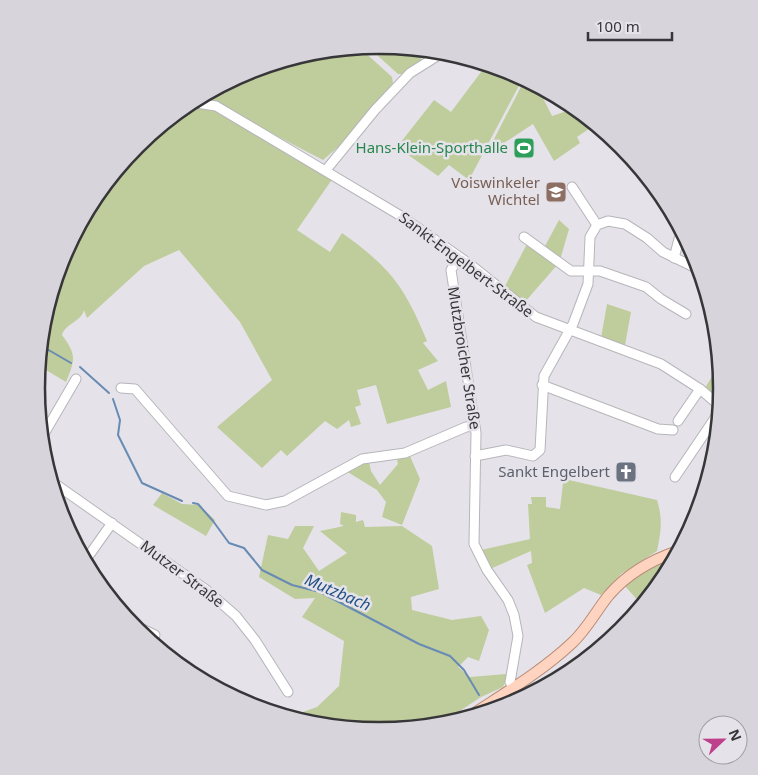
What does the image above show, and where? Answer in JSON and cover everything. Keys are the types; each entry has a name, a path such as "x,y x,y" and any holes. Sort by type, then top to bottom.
{"main road":[{"path":"491,702 547,666 574,641 609,595 634,572 652,560 668,554"}],"street":[{"path":"326,170 374,110 410,73 434,58"},
{"name":"Sankt-Engelbert-Straße","path":"203,104 216,106 401,216 536,317 570,332 642,356 673,371 712,400"},
{"path":"572,187 597,225"},
{"path":"475,456 506,450 531,455 538,453 541,444 542,385 546,371 570,332 588,284 590,237 597,225 608,221 624,224 674,258 690,265"},
{"path":"524,237 571,271 600,271 646,287 661,299 686,314"},
{"path":"674,258 679,240"},
{"name":"Mutzbroicher Straße","path":"458,258 451,270 475,426 474,544 488,570 508,600 514,615 518,636 510,682 512,688"},
{"path":"48,428 76,379"},
{"path":"542,385 658,429 672,430"},
{"path":"121,388 134,389 228,496 266,505 285,500 362,458 405,453 466,427 475,426"},
{"path":"678,421 700,389"},
{"path":"674,477 711,424"},
{"name":"Mutzer Straße","path":"60,487 205,589 236,616 255,640 288,692"},
{"path":"90,554 112,522"}],"green space":[{"path":"367,54 392,77 393,83 345,141 323,160 211,99 272,71 335,56"},
{"path":"376,54 418,56 423,61 403,74 398,74"},
{"path":"482,70 519,85 469,180 449,165 438,176 397,147 434,100 451,112"},
{"path":"522,86 542,96 552,116 567,111 589,129 577,137 580,143 554,161 533,124 498,147 492,143"},
{"path":"205,102 333,178 297,230 330,252 342,233 359,245 384,268 403,292 427,341 423,343 438,361 418,370 428,390 446,381 451,407 387,424 376,385 357,390 361,405 355,407 361,424 351,427 349,420 337,429 325,421 287,456 281,450 262,468 217,427 272,380 240,322 179,250 144,266 87,318 84,310 80,317 64,331 62,335 70,348 73,358 66,382 46,370 51,322 56,301 70,260 90,220 114,184 143,151 159,136"},
{"path":"559,220 569,229 560,260 545,246"},
{"path":"528,242 558,264 524,303 504,288"},
{"path":"607,304 631,312 625,345 601,338"},
{"path":"712,376 713,395 705,388"},
{"path":"409,454 420,479 402,525 382,517 386,502 377,490 346,471 362,461 369,462 371,471 380,485 398,464 397,459"},
{"path":"560,478 657,500 661,519 660,532 657,551 621,574 601,595 584,588 545,613 527,565 532,563 531,551 490,569 481,550 530,539 528,504 532,504 531,497 546,497 546,507 560,509 563,483"},
{"path":"162,493 182,504 199,505 215,520 206,536 153,505"},
{"path":"341,512 356,515 356,522 363,520 365,527 402,526 432,546 439,589 411,597 412,610 452,620 481,616 489,630 479,661 468,657 458,667 470,677 506,674 508,676 503,687 481,697 459,711 423,719 379,722 357,721 335,719 302,712 317,707 339,686 344,641 302,617 315,598 295,599 259,577 268,535 288,539 295,526 314,526 303,548 319,571 347,553 320,531 344,526 340,524"},
{"path":"664,561 637,599 624,585"}],"waterway":[{"name":"Mutzbach","path":"48,349 71,363"},
{"name":"Mutzbach","path":"80,367 109,393"},
{"name":"Mutzbach","path":"113,399 120,420 118,435 142,483 182,501"},
{"name":"Mutzbach","path":"193,503 198,504 229,543 244,548 262,570 292,585 320,592 419,644 450,656 464,670 479,695"}],"place":[{"name":"Hans-Klein-Sporthalle","path":"524,148"},
{"name":"Voiswinkeler Wichtel","path":"556,192"},
{"name":"Sankt Engelbert","path":"626,472"}]}
